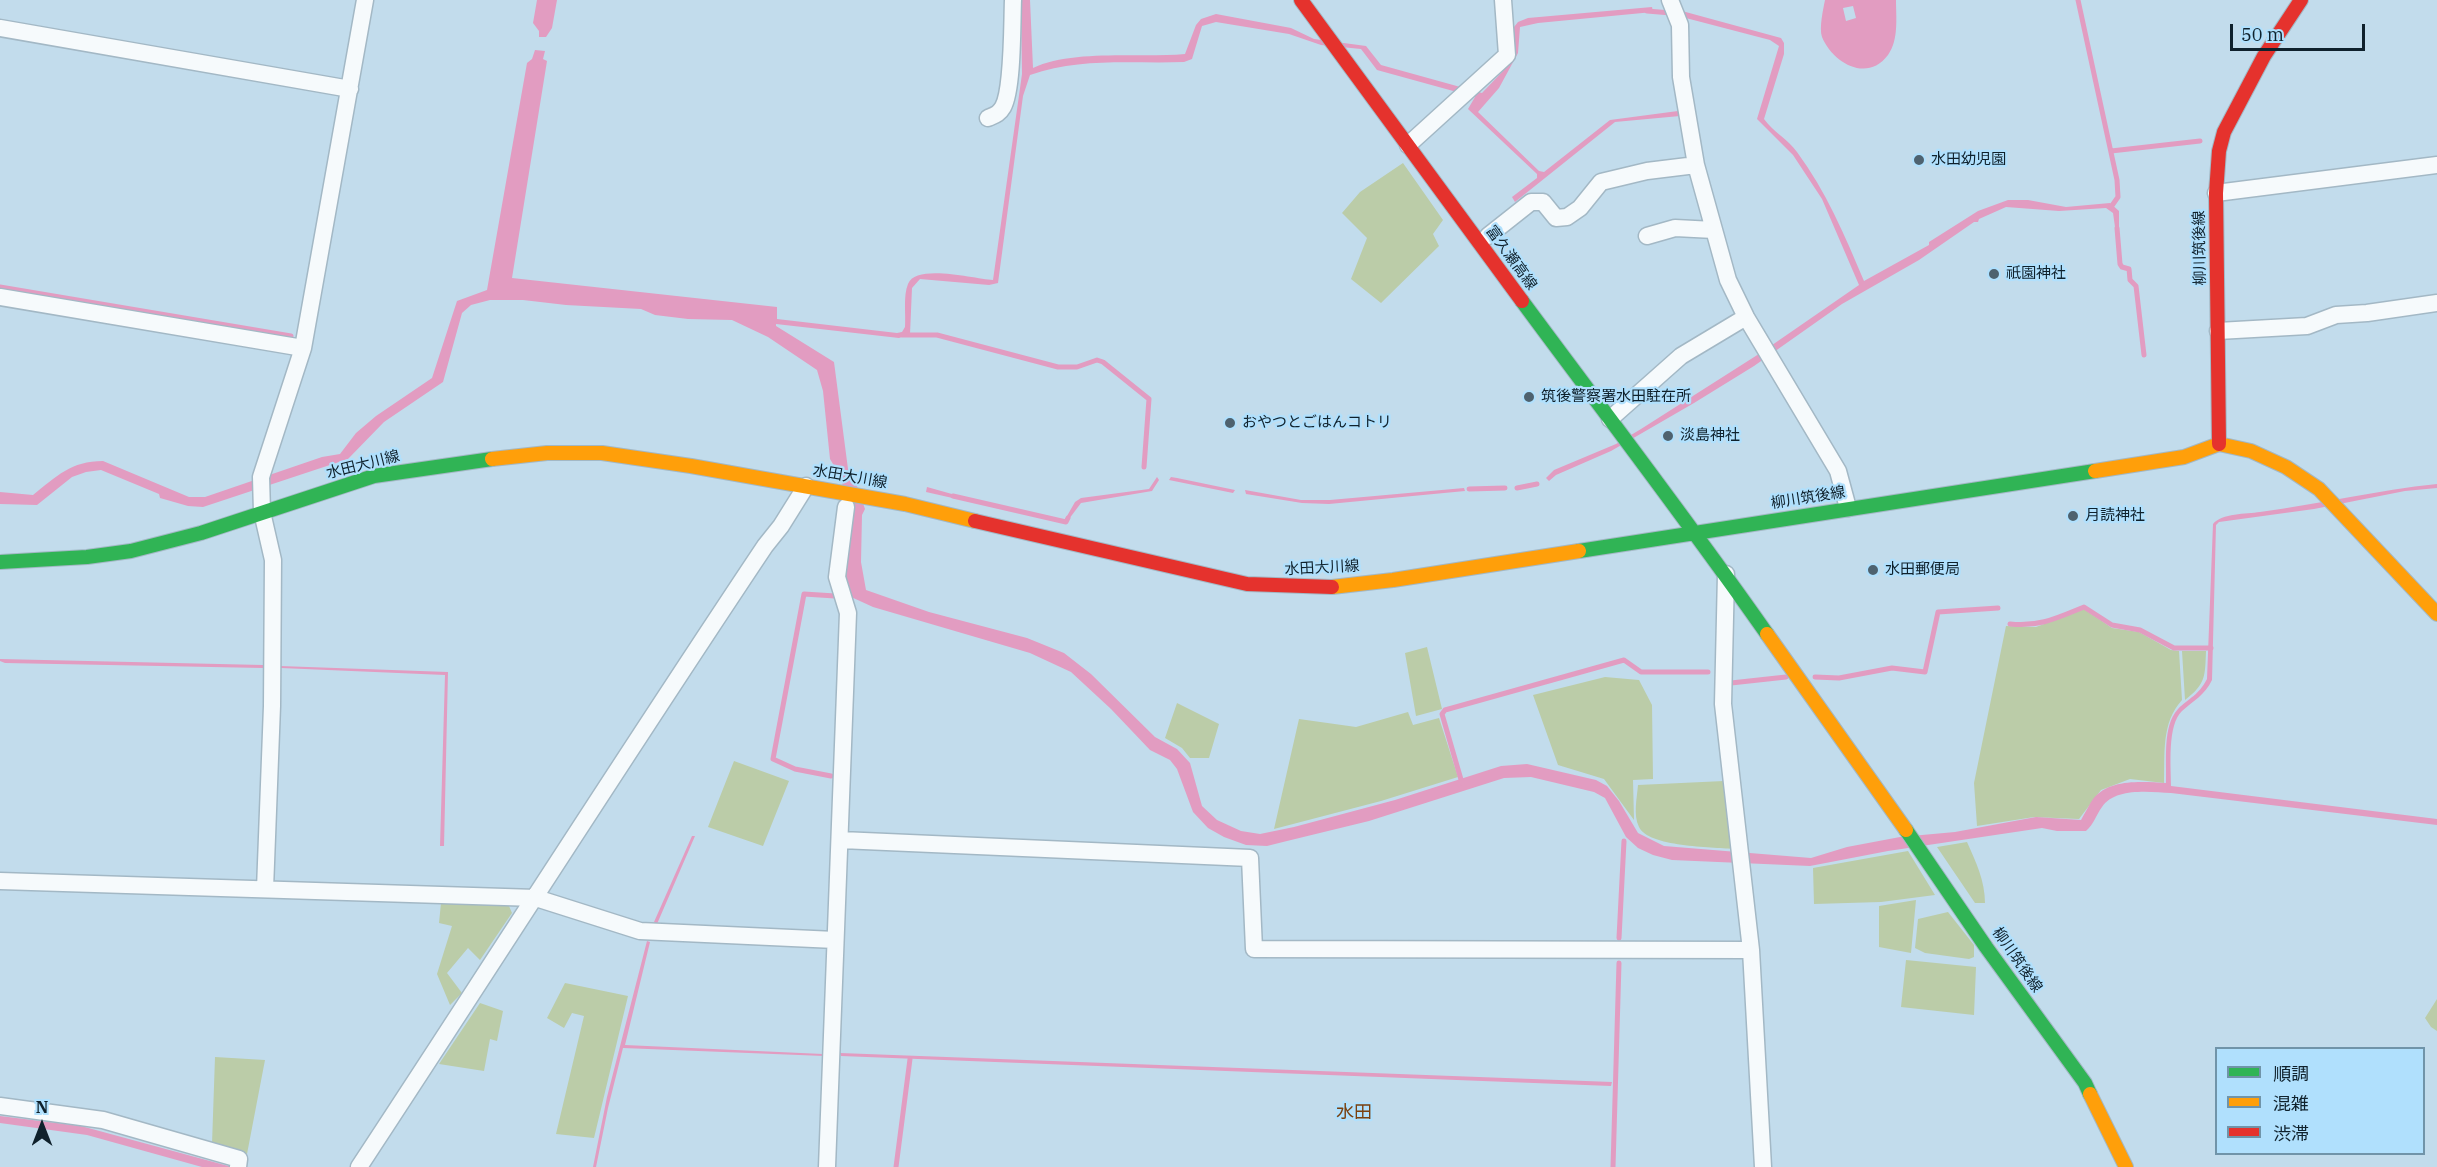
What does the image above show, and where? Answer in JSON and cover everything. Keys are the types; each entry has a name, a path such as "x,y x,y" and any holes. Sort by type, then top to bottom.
{"main road":[{"name":"富久瀬高線","path":"1301,0 1610,419 1697,533"},
{"name":"柳川筑後線","path":"2126,1167 2085,1083 1986,947 1920,848 1697,533 2184,457 2219,444 2216,193 2219,152 2224,132 2264,56 2301,0"},
{"path":"2219,444 2251,451 2286,467 2319,489 2437,615"},
{"name":"水田大川線","path":"0,562 87,557 131,551 201,533 374,476 458,463 547,453 602,453 691,466 905,504 1217,579 1276,586 1323,588 1393,580 1697,533"}],"street":[{"path":"265,889 272,706 273,560 262,512 261,483 303,348 365,0"},
{"path":"988,118 999,114 1004,104 1010,63 1013,0"},
{"path":"1408,145 1506,55 1503,0"},
{"path":"1670,0 1680,25 1681,77 1696,165 1728,280 1746,317 1838,471 1848,508"},
{"path":"0,28 350,89"},
{"path":"1488,236 1531,202 1543,202 1556,218 1567,217 1580,208 1601,182 1647,171 1696,165"},
{"path":"2216,193 2437,165"},
{"path":"1647,236 1675,228 1714,230"},
{"path":"0,297 303,348"},
{"path":"2218,331 2307,326 2336,315 2437,303"},
{"path":"1610,419 1681,356 1746,317"},
{"path":"359,1167 536,898 649,719 765,546 782,526 806,486"},
{"path":"827,1167 848,613 837,577 846,507"},
{"path":"1726,574 1723,704 1751,950 1763,1167"},
{"path":"841,840 1250,858 1254,949 1751,950"},
{"path":"0,881 536,898 640,931 835,940"},
{"path":"0,1106 103,1120 239,1159 238,1167"}],"green space":[{"path":"1403,163 1443,220 1433,234 1439,246 1381,303 1351,279 1367,238 1342,213 1360,192"},
{"path":"2084,609 2112,628 2139,632 2171,650 2179,651 2182,700 2175,709 2167,729 2164,783 2130,779 2101,790 2079,819 2034,817 1977,826 1974,783 2006,626 2036,627"},
{"path":"1427,647 1442,709 1416,716 1405,653"},
{"path":"2182,651 2206,651 2201,684 2185,700"},
{"path":"1605,677 1639,680 1652,705 1653,779 1633,780 1634,820 1604,779 1558,765 1533,695"},
{"path":"1177,703 1219,724 1209,758 1190,758 1182,748 1165,738"},
{"path":"1408,712 1413,725 1439,718 1458,777 1381,801 1274,829 1299,719 1356,727"},
{"path":"734,761 789,781 763,846 708,827"},
{"path":"1724,781 1733,849 1667,842 1645,834 1639,827 1636,812 1638,785"},
{"path":"1967,842 1982,879 1985,903 1975,903 1937,847"},
{"path":"1908,851 1935,895 1881,902 1814,904 1813,868"},
{"path":"1916,900 1911,953 1879,947 1879,906"},
{"path":"441,903 509,906 512,913 480,960 468,948 447,973 462,993 450,1005 437,974 452,926 439,923"},
{"path":"1948,912 1974,945 1974,957 1969,959 1925,953 1915,948 1918,919"},
{"path":"1906,960 1976,967 1974,1015 1901,1007"},
{"path":"565,983 628,996 594,1138 556,1134 584,1016 572,1013 564,1028 547,1018"},
{"path":"2437,999 2437,1031 2425,1018"},
{"path":"480,1003 503,1011 497,1041 490,1039 484,1071 439,1064"},
{"path":"215,1057 265,1060 247,1154 212,1144"}],"shaded area":[{"path":"537,0 557,0 552,28 546,37 539,37 539,31 533,23"},
{"path":"1021,0 1030,0 1033,68 1067,58 1087,56 1185,54 1196,25 1201,19 1216,14 1291,28 1314,39 1366,46 1381,65 1482,93 1504,70 1513,49 1514,27 1518,22 1528,18 1652,7 1653,12 1538,23 1520,27 1518,53 1499,88 1478,112 1539,171 1544,172 1610,120 1678,111 1680,116 1615,122 1515,202 1512,197 1537,178 1537,174 1468,109 1475,97 1377,70 1361,49 1321,45 1289,34 1216,22 1202,26 1192,59 1184,62 1087,64 1049,69 1030,75 1023,96 998,283 989,285 920,279 912,288 910,334 899,338 776,324 834,362 848,469 854,477 865,509 862,515 861,562 866,590 929,612 1027,638 1064,653 1091,674 1155,737 1177,749 1190,763 1202,806 1217,820 1241,831 1260,834 1395,800 1501,766 1527,764 1596,780 1607,786 1638,833 1664,846 1811,858 1847,847 1900,837 1955,832 2036,817 2081,820 2093,799 2108,788 2127,783 2166,783 2167,734 2173,716 2197,693 2207,679 2213,524 2217,520 2235,515 2437,484 2437,488 2405,491 2314,509 2219,522 2216,525 2212,680 2202,694 2177,717 2172,736 2171,786 2437,819 2437,825 2171,793 2134,792 2115,796 2108,801 2086,831 2057,831 2042,828 1888,851 1810,866 1672,860 1638,848 1626,837 1605,798 1594,792 1531,777 1504,778 1369,821 1267,846 1246,845 1208,828 1193,812 1177,769 1170,760 1150,750 1071,672 1030,653 873,607 849,596 841,574 850,509 839,474 830,459 823,391 817,370 768,337 732,320 688,319 655,315 641,309 523,300 490,300 471,305 462,313 443,382 384,422 348,459 203,507 188,506 160,498 159,494 101,470 72,477 37,505 0,504 0,492 33,495 57,476 73,467 103,461 189,497 205,497 322,457 340,454 356,433 376,416 432,378 457,301 487,290 527,63 532,59 535,50 545,51 543,59 547,61 512,278 777,307 777,319 902,332 905,327 906,289 913,278 922,274 934,273 993,280 1022,74"},
{"path":"1825,0 1896,0 1894,42 1888,55 1880,63 1870,68 1861,68 1842,62 1834,55 1821,33","holes":["1853,6 1856,18 1846,21 1843,8"]},
{"path":"1682,11 1781,38 1784,43 1784,54 1764,119 1793,147 1817,182 1864,281 1929,245 1929,242 1978,211 2008,200 2028,200 2066,207 2110,203 2119,211 2119,234 2116,234 2113,213 2106,208 2059,211 2006,207 1979,219 1978,222 1974,222 1919,260 1842,304 1754,366 1694,403 1611,451 1556,475 1549,481 1546,478 1554,470 1616,444 1641,429 1762,352 1859,285 1822,199 1793,155 1757,119 1779,46 1770,40 1682,17"},
{"path":"1157,477 1159,480 1152,491 1081,503 1066,523 1063,523 1075,502 1081,498 1149,489"},
{"path":"1171,477 1235,490 1233,493 1169,480"},
{"path":"927,487 959,496 957,499 926,492"},
{"path":"1464,488 1465,491 1329,504 1302,503 1246,494 1245,490 1301,500 1330,500"},
{"path":"0,659 263,665 263,668 5,663"},
{"path":"280,666 448,672 444,846 440,846 445,675 281,668"},
{"path":"692,836 695,836 657,924 654,922"},
{"path":"647,941 650,942 625,1045 823,1054 824,1056 623,1048 596,1167 593,1167 607,1097"},
{"path":"840,1053 1612,1082 1611,1086 841,1056"},
{"path":"0,1116 81,1126 232,1167 202,1167 87,1135 0,1123"}],"waterway":[{"path":"2078,0 2117,180 2118,197 2111,207"},
{"path":"1647,11 1671,13"},
{"path":"2111,151 2200,141"},
{"path":"2117,228 2120,264 2129,269 2130,280 2136,286 2144,355"},
{"path":"0,287 291,336"},
{"path":"902,335 937,335 1058,367 1077,367 1097,360 1103,362 1149,399 1144,467"},
{"path":"1517,488 1537,484"},
{"path":"1469,489 1505,488"},
{"path":"953,496 1066,522 1068,518"},
{"path":"831,776 795,769 773,759 804,594 835,596"},
{"path":"2010,624 2039,623 2084,607 2112,625 2140,630 2174,648 2211,648"},
{"path":"1815,677 1839,678 1892,668 1925,672 1938,612 1998,608"},
{"path":"1462,783 1442,714 1445,710 1624,660 1641,672 1708,672"},
{"path":"1731,683 1786,677"},
{"path":"1619,938 1624,841"},
{"path":"1613,1167 1619,963"},
{"path":"896,1167 910,1059"}],"traffic: fast":[{"path":"1522,301 1767,634"},
{"path":"0,562 87,557 131,551 201,533 374,476 492,459"},
{"path":"1579,551 2095,471"},
{"path":"1906,830 1986,947 2085,1083 2090,1094"}],"traffic: slow":[{"path":"2219,444 2251,451 2286,467 2319,489 2437,614"},
{"path":"2095,471 2184,457 2219,444"},
{"path":"492,459 547,453 602,453 691,466 905,504 975,521"},
{"path":"1332,587 1393,580 1579,551"},
{"path":"1767,634 1906,830"},
{"path":"2090,1094 2126,1167"}],"traffic: jam":[{"path":"1301,0 1522,301"},
{"path":"2219,444 2216,193 2219,151 2224,132 2264,56 2301,0"},
{"path":"975,521 1247,584 1332,587"}],"place":[{"name":"水田幼児園","path":"1919,160"},
{"name":"祇園神社","path":"1994,274"},
{"name":"筑後警察署水田駐在所","path":"1529,397"},
{"name":"おやつとごはんコトリ","path":"1230,423"},
{"name":"淡島神社","path":"1668,436"},
{"name":"月読神社","path":"2073,516"},
{"name":"水田郵便局","path":"1873,570"}],"district":[{"name":"水田","path":"1354,1113"}]}
